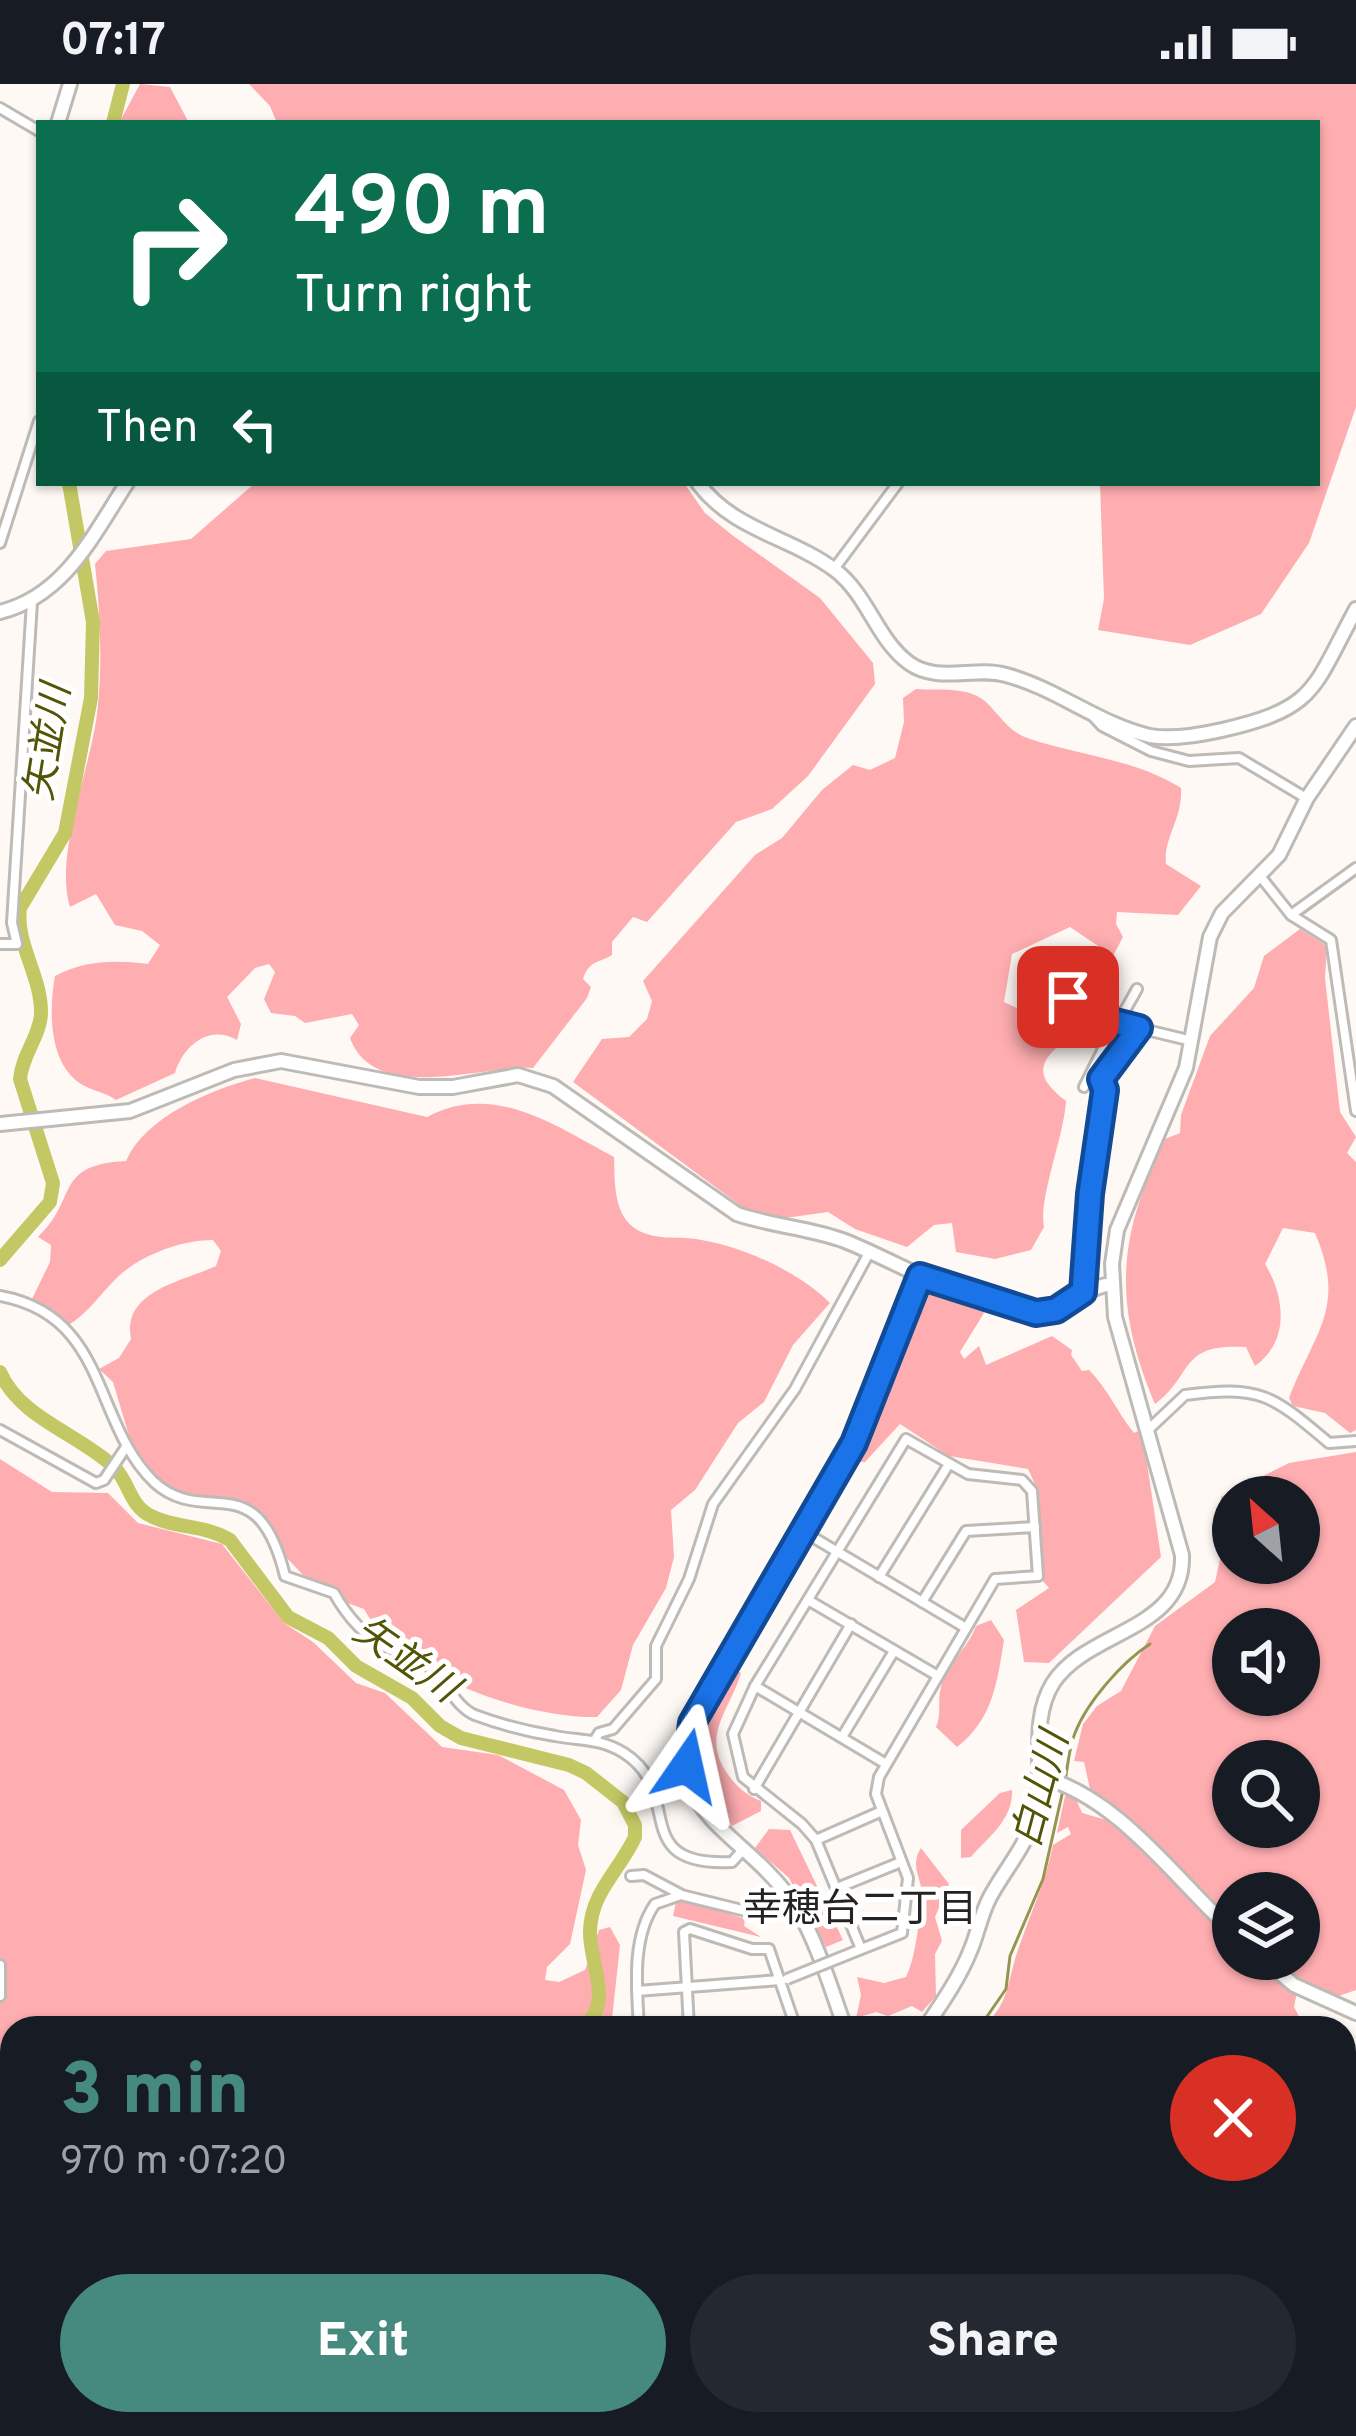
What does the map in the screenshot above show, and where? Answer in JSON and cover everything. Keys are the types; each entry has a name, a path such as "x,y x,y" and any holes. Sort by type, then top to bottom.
{"main road":[{"path":"59,120 70,84"},
{"path":"0,612 32,602 67,573 125,486"},
{"path":"700,486 738,522 834,569 856,590 904,660 918,669 931,674 1003,674 1149,736 1169,737 1280,716 1310,691 1356,609"},
{"path":"933,2016 951,1988 985,1907 1030,1829 1046,1778 1042,1711 1054,1682 1077,1659 1162,1608 1178,1587 1182,1555 1119,1330 1113,1284 1122,1209 1180,1085 1193,1042 1210,937 1222,914 1288,839 1307,798 1356,726"},
{"path":"0,1124 130,1111 234,1070 281,1061 419,1087 518,1075 553,1086 737,1214 844,1240 920,1276 1036,1313 1056,1310 1083,1292 1113,1284"},
{"path":"840,2016 796,1906 767,1870 704,1815 687,1766 687,1742 705,1696 861,1429 920,1276"},
{"path":"1046,1778 1074,1787 1108,1812 1212,1912"},
{"path":"1288,1980 1356,2013"}],"street":[{"path":"0,108 36,129"},
{"path":"0,543 36,430"},
{"path":"834,569 896,486"},
{"path":"0,944 17,944 12,923 32,602"},
{"path":"1090,710 1102,726 1151,752 1189,760 1239,758 1307,798"},
{"path":"1292,915 1356,868"},
{"path":"1260,876 1292,915 1331,940 1356,1111"},
{"path":"1049,963 1066,968 1071,1006 1193,1042"},
{"path":"1084,1087 1137,989"},
{"path":"1083,1292 1090,1194 1105,1090 1101,1079 1139,1028"},
{"path":"596,1739 599,1733 613,1729 656,1679 656,1646 689,1579 713,1504 795,1389 869,1253"},
{"path":"0,1296 41,1310 88,1355 126,1448 152,1480 176,1494 250,1511 273,1534 285,1576 334,1593 345,1612 382,1646 411,1655 432,1669 468,1712 559,1737 596,1739 623,1752 648,1776 675,1852 686,1860 732,1862 742,1851"},
{"path":"1150,1429 1185,1395 1258,1393 1277,1399 1329,1443 1356,1441"},
{"path":"0,1430 96,1483 104,1480 126,1448"},
{"path":"637,1991 784,1979 902,1933 908,1878 876,1794 886,1764 995,1580 1038,1576 1032,1491 1022,1480 987,1479 906,1439 755,1686 732,1739 743,1777 802,1823 816,1840 858,1950"},
{"path":"880,1576 949,1464"},
{"path":"922,1602 966,1531 1035,1527"},
{"path":"804,1532 966,1628"},
{"path":"808,1600 938,1676"},
{"path":"754,1790 851,1624"},
{"path":"842,1737 894,1651"},
{"path":"755,1686 886,1764"},
{"path":"816,1840 882,1811"},
{"path":"837,1888 902,1862"},
{"path":"631,1876 644,1875 681,1894 758,1914 796,1906"},
{"path":"638,2016 637,1991 648,1914 669,1896 681,1894"},
{"path":"688,2016 684,1932 690,1929 752,1949 769,1949 784,1979 793,2016"},
{"path":"0,1965 0,1996"}],"shaded area":[{"path":"140,84 170,87 187,120 121,120"},
{"path":"249,84 1356,84 1356,407 1309,543 1261,614 1190,645 1098,630 1104,599 1100,486 1320,486 1320,120 276,120 270,106"},
{"path":"252,486 686,486 705,513 820,598 873,663 875,684 808,776 772,809 736,822 647,922 633,917 612,942 612,955 589,968 583,979 591,987 587,998 533,1068 431,1077 382,1071 363,1058 350,1038 359,1025 352,1014 305,1023 295,1016 271,1013 264,999 275,972 269,964 255,968 227,997 241,1024 237,1040 217,1035 198,1040 175,1073 116,1100 70,1075 57,1049 52,1019 55,976 100,962 148,964 160,945 142,931 115,925 96,894 70,907 66,886 70,838 99,696 95,564 106,551 191,539"},
{"path":"916,689 972,694 1023,736 1126,764 1181,788 1166,864 1201,886 1178,915 1117,912 1116,924 1123,937 1113,956 1070,927 1012,954 1004,1002 1030,1014 1048,1007 1102,1031 1095,1044 1071,1037 1046,1060 1044,1076 1066,1101 1044,1227 1031,1250 995,1259 956,1252 952,1223 934,1225 907,1247 855,1229 828,1212 785,1218 748,1211 573,1082 602,1039 629,1037 647,1019 652,1001 643,981 755,855 782,838 822,790 853,765 870,770 895,758 904,722 903,698"},
{"path":"1300,929 1327,946 1325,978 1340,1112 1356,1137 1347,1153 1356,1162 1356,1430 1350,1433 1325,1413 1293,1406 1289,1398 1328,1300 1324,1259 1315,1233 1283,1228 1265,1264 1277,1290 1281,1318 1266,1356 1255,1366 1246,1347 1209,1350 1190,1363 1155,1404 1141,1367 1127,1301 1126,1270 1138,1207 1165,1139 1180,1133 1181,1115 1210,1036 1254,988 1264,956"},
{"path":"255,1078 427,1117 476,1104 500,1106 547,1121 614,1157 618,1204 633,1227 750,1254 802,1280 830,1303 793,1345 764,1402 738,1423 695,1490 671,1510 674,1557 666,1588 633,1645 621,1690 597,1717 501,1701 434,1673 381,1633 364,1609 320,1593 249,1518 214,1500 163,1493 130,1439 113,1382 99,1369 119,1358 131,1339 136,1310 145,1299 216,1266 221,1251 213,1240 181,1244 139,1261 65,1327 32,1299 50,1262 51,1245 38,1237 77,1177 87,1169 126,1161 135,1145 163,1119 199,1098"},
{"path":"929,1283 978,1304 984,1313 960,1352 964,1359 979,1346 986,1365 1052,1336 1072,1350 1082,1371 1089,1370 1096,1377 1134,1433 1142,1429 1161,1557 1049,1663 1024,1662 1016,1610 1049,1588 1041,1579 1039,1493 1028,1469 949,1456 900,1424 865,1462 854,1462 820,1512 814,1511 890,1379 920,1294"},
{"path":"1356,1452 1356,1990 1333,1998 1295,1980 1320,1980 1320,1872 1212,1872 1212,1907 1090,1789 1084,1762 1074,1761 1083,1724 1097,1706 1121,1691 1155,1626 1212,1584 1320,1584 1320,1476 1263,1476 1289,1463"},
{"path":"0,1459 52,1492 108,1493 138,1523 222,1544 284,1623 313,1642 356,1683 385,1693 442,1747 498,1755 564,1790 581,1820 578,1845 586,1870 570,1944 547,1967 545,1980 559,1982 585,1970 599,1930 610,1927 620,1945 612,2016 0,2016"},
{"path":"991,1620 1004,1640 996,1685 979,1725 957,1747 936,1727 941,1687 976,1626"},
{"path":"735,1668 741,1673 716,1745 725,1770 740,1788 761,1801 761,1811 732,1826 707,1786 698,1739 709,1703"},
{"path":"1012,1790 1009,1810 999,1827 971,1857 961,1858 961,1830 1000,1793"},
{"path":"1073,1792 1082,1813 1110,1821 1212,1920 1212,1980 1281,1980 1297,1992 1294,2007 1299,2016 993,2016 1004,1997 1053,1845 1071,1834 1068,1827 1057,1833 1065,1796"},
{"path":"769,1829 790,1830 843,1940 826,1947 789,1878 755,1848"},
{"path":"921,1848 949,1884 935,1917 942,1941 935,1954 936,1996 922,2012 912,2006 888,2016 876,2012 856,2016 861,1995 857,1977 884,1983 906,1977 922,1902 917,1855"},
{"path":"685,1899 745,1919 744,1926 761,1937 673,1916 676,1902"}],"waterway":[{"name":"矢並川","path":"114,120 123,84"},
{"name":"矢並川","path":"0,1260 50,1202 53,1183 20,1079 41,1014 20,908 65,833 91,698 93,622 70,486"},
{"path":"1299,916 1356,875"},
{"name":"矢並川","path":"0,1372 35,1413 113,1466 144,1512 230,1540 288,1617 328,1638 356,1666 412,1698 440,1726 461,1738 569,1765 623,1802 635,1825 635,1837 595,1904 590,1931 599,1996 593,2016"},
{"name":"白山川","path":"1065,1781 1073,1738 1088,1709 1117,1672 1150,1644"},
{"name":"白山川","path":"987,2016 1006,1989 1010,1956 1043,1879 1063,1790"}],"district":[{"name":"幸穂台二丁目","path":"860,1907"}],"route":[{"path":"687,1766 692,1723 854,1443 920,1276 1036,1313 1056,1310 1083,1292 1099,1108 1105,1090 1101,1079 1139,1028 1088,1015 1071,1006 1068,997"}]}
